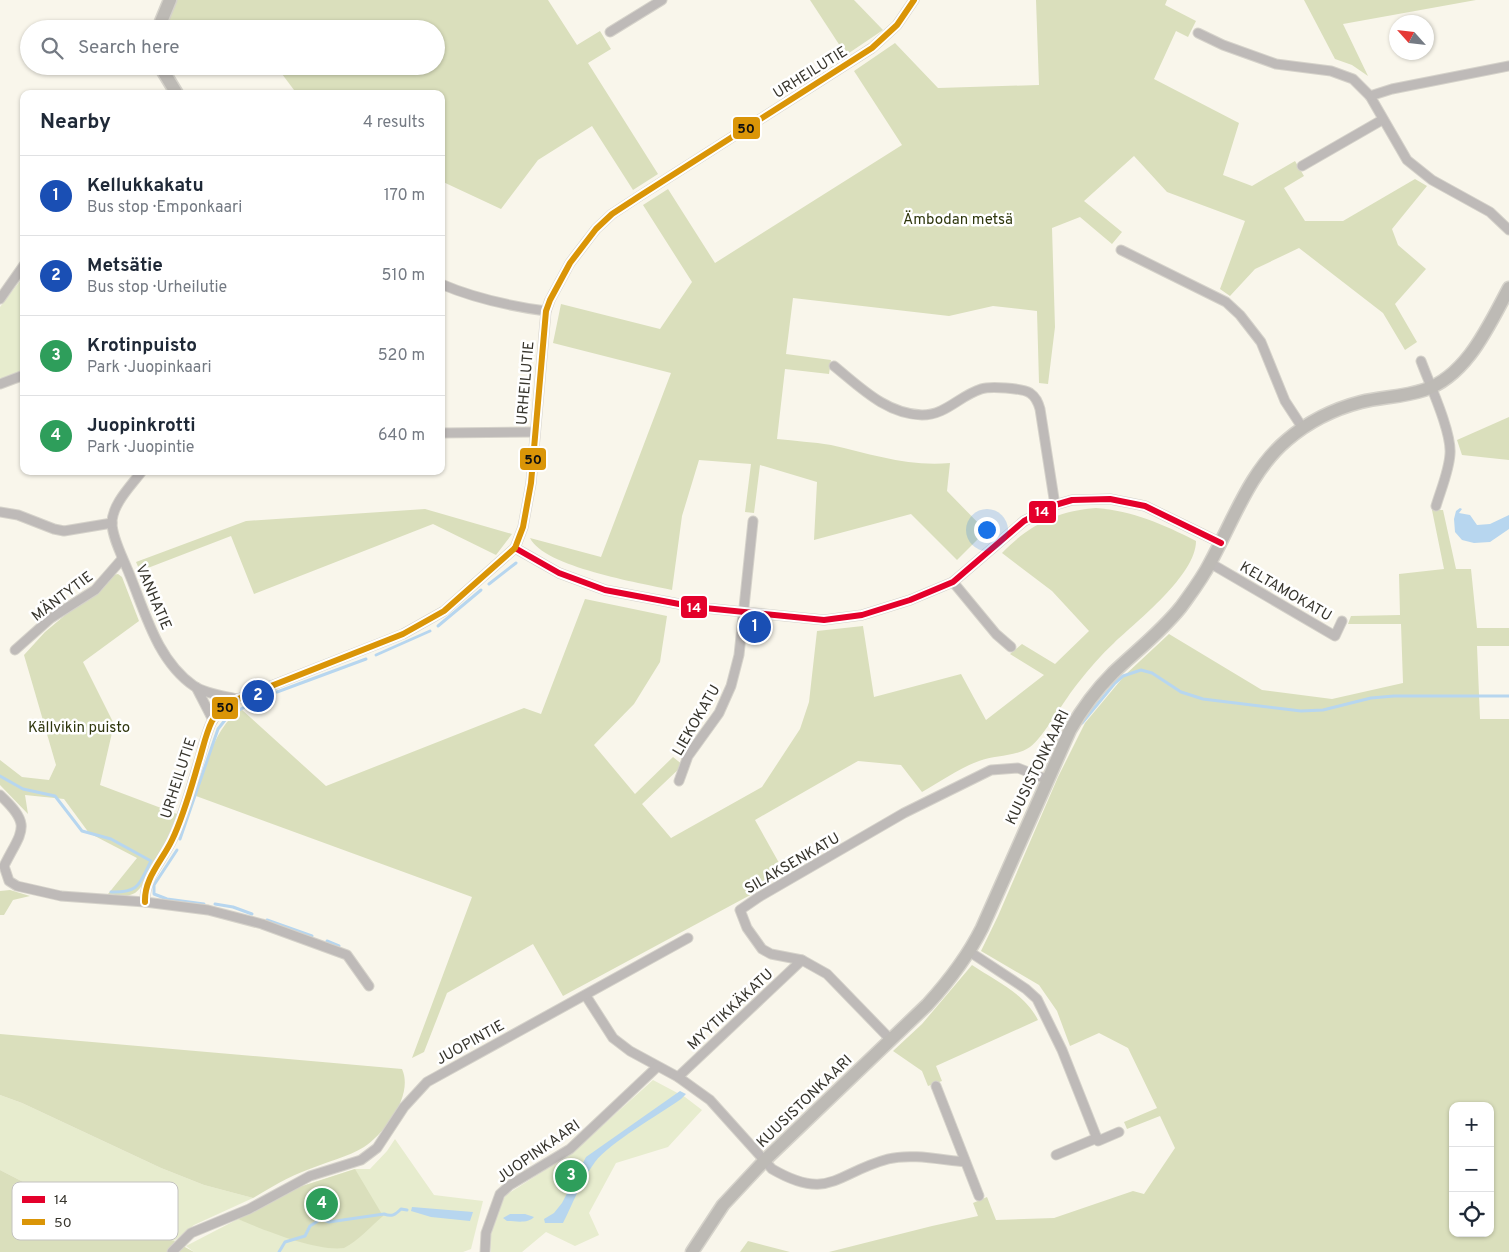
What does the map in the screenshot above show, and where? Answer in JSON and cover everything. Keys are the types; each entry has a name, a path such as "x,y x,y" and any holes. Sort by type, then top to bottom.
{"street":[{"path":"162,20 170,0"},
{"path":"610,32 662,0"},
{"name":"URHEILUTIE","path":"145,902 144,891 172,840 182,816 213,720 222,709 238,699 379,644 426,622 464,594 515,548 527,509 546,311 570,263 596,229 612,214 872,48 897,25 914,0"},
{"path":"1198,33 1223,45 1276,64 1331,70 1353,79 1370,96 1382,120 1407,160 1432,180 1490,212 1509,230"},
{"path":"1370,96 1392,89 1509,66"},
{"path":"165,75 175,90"},
{"path":"1302,166 1382,120"},
{"path":"1121,250 1226,302 1240,315 1261,342 1285,401 1302,428"},
{"path":"0,299 20,271"},
{"path":"445,286 472,297 508,306 546,311"},
{"name":"KUUSISTONKAARI","path":"692,1252 723,1205 765,1160 891,1040 951,979 970,952 1046,779 1070,730 1086,705 1112,674 1164,627 1201,579 1248,490 1270,456 1302,428 1327,414 1361,402 1410,393 1430,387 1456,370 1469,356 1509,288"},
{"path":"1421,361 1451,451 1449,466 1436,506"},
{"path":"834,366 883,405 896,410 922,415 945,410 981,389 1025,390 1032,394 1037,400 1040,409 1055,504"},
{"path":"0,384 20,376"},
{"path":"445,433 535,432"},
{"path":"0,512 31,519 54,529 64,531 112,523 115,508 139,475"},
{"path":"515,548 559,573 590,586 669,603 742,613 824,620 862,615 910,600 953,582 1008,532 1055,504 1090,499 1129,502 1162,513 1220,543"},
{"name":"LIEKOKATU","path":"679,782 688,756 719,713 731,686 739,655 753,521"},
{"name":"VANHATIE","path":"112,523 122,559 162,651 172,665 196,688 238,699"},
{"name":"MÄNTYTIE","path":"15,650 51,618 95,590 122,559"},
{"name":"KELTAMOKATU","path":"1210,563 1335,636 1342,621"},
{"path":"953,582 996,634 1011,647"},
{"path":"196,688 213,720"},
{"name":"SILAKSENKATU","path":"891,1040 833,979 816,967 802,960 771,954 762,949 747,928 740,910 759,897 904,813 991,770 1018,768 1046,779"},
{"path":"0,795 16,810 22,820 20,832 4,866 5,882 61,896 145,902 233,915 347,955 369,986"},
{"name":"JUOPINTIE","path":"172,1252 191,1233 249,1208 310,1176 361,1160 377,1148 404,1107 427,1082 586,996 688,938"},
{"path":"970,952 1026,989 1037,999 1062,1050 1098,1141 1119,1132"},
{"name":"MYYTIKKÄKATU","path":"678,1077 802,960"},
{"path":"586,996 613,1038 630,1051 678,1077 719,1108 772,1169 784,1176 816,1186 830,1183 889,1159 903,1157 966,1162"},
{"name":"JUOPINKAARI","path":"485,1252 486,1233 500,1194 510,1185 570,1149 590,1133 657,1067"},
{"path":"936,1086 979,1196"},
{"path":"1056,1155 1097,1138"}],"green space":[{"path":"175,0 548,0 577,45 600,31 611,49 588,63 658,174 633,190 592,126 538,160 501,209 445,183 445,90 294,90 283,75 445,75 445,20 168,20"},
{"path":"810,0 854,0 883,30 846,55"},
{"name":"Ämbodan metsä","path":"1036,0 1167,0 1165,5 1196,21 1188,37 1176,31 1154,79 1239,123 1223,175 1252,186 1295,161 1304,176 1284,188 1305,221 1343,221 1415,179 1427,186 1392,229 1398,245 1426,269 1395,304 1417,342 1405,350 1383,313 1299,248 1255,269 1230,296 1220,289 1245,221 1167,192 1134,156 1084,201 1122,232 1112,244 1080,217 1052,228 1055,327 1048,384 1039,383 1037,311 993,306 949,316 793,298 786,354 831,360 829,374 785,369 777,439 831,445 905,461 935,464 950,463 947,491 986,531 957,560 911,514 814,540 817,482 760,465 754,513 745,512 751,464 699,460 682,516 672,590 594,572 554,557 539,548 530,538 601,557 671,373 553,343 561,304 660,329 692,282 643,205 668,189 715,263 902,145 854,71 895,43 938,88 1039,85"},
{"path":"1304,0 1476,0 1343,24 1368,76 1352,65 1335,59"},
{"path":"20,281 20,374 0,381 0,307"},
{"path":"1509,417 1509,460 1462,455 1457,440"},
{"path":"1096,508 1135,515 1184,535 1196,541 1193,554 1176,582 1091,667 1030,747 1018,753 985,759 972,764 922,792 901,765 858,761 755,820 783,870 752,888 754,893 563,996 533,944 447,993 424,1052 412,1058 472,897 196,796 217,737 231,717 241,709 326,786 524,708 541,714 585,599 667,616 660,662 634,704 594,745 635,794 673,757 683,765 642,804 671,838 762,787 800,729 809,702 817,631 863,626 874,697 961,674 986,720 1044,675 1010,654 1022,644 1055,664 1089,631 1052,591 1002,553 1033,527 1044,521 1069,512"},
{"path":"425,509 512,534 496,555 433,524 254,594 231,536 140,571 136,562 246,521"},
{"path":"1432,510 1443,510 1456,569 1471,569 1477,628 1509,628 1509,646 1477,646 1480,719 1509,719 1509,1252 829,1252 978,1216 973,1203 987,1197 996,1220 1054,1218 1133,1191 1144,1194 1175,1148 1160,1116 1127,1129 1124,1122 1157,1108 1128,1048 1099,1033 1070,1046 1057,1011 1039,985 981,951 1058,777 1085,723 1125,675 1169,634 1262,690 1332,699 1403,683 1401,624 1348,624 1351,616 1400,615 1399,574 1444,569"},
{"name":"Källvikin puisto","path":"118,574 122,577 139,621 83,662 114,724 100,785 177,814 165,844 146,880 135,893 125,896 108,894 137,858 89,833 64,799 25,795 28,814 0,785 0,760 22,777 49,780 56,765 24,655 45,632 113,575"},
{"path":"10,890 30,896 13,900 4,915 0,915 0,891"},
{"path":"972,965 1018,995 1038,1020 936,1066 942,1081 928,1086 922,1071 893,1051 922,1024"},
{"path":"0,1034 402,1069 405,1079 404,1090 401,1101 388,1123 364,1147 351,1154 293,1176 253,1198 204,1185 161,1168 22,1103 0,1095"},
{"path":"653,1080 685,1097 702,1110 668,1147 616,1163 589,1213 599,1235 575,1246 546,1232 522,1252 491,1252 490,1244 493,1222 506,1195 573,1152"},
{"path":"0,1095 22,1103 161,1168 204,1185 253,1198 194,1225 178,1238 178,1182 23,1182 0,1170"},
{"path":"395,1139 434,1195 483,1201 471,1249 463,1252 194,1252 186,1246 238,1219 244,1221 284,1192 355,1169 370,1169 387,1151"},
{"path":"355,1169 383,1216 344,1248 320,1247 276,1234 238,1219 284,1192"},
{"path":"0,1170 23,1182 12,1182 12,1240 172,1240 194,1252 0,1252"},
{"path":"748,1241 790,1252 740,1252"}],"water":[{"path":"1460,508 1462,509 1459,513 1470,515 1477,525 1490,524 1509,515 1509,529 1490,542 1474,543 1462,540 1455,532 1454,519 1456,511"},
{"path":"680,1091 686,1094 681,1099 602,1154 581,1184 563,1223 545,1223 544,1219 554,1213 562,1203 586,1157"},
{"path":"412,1207 473,1212 470,1221 431,1217 411,1211"},
{"path":"510,1214 525,1214 534,1217 528,1221 521,1222 507,1221 503,1218"}],"waterway":[{"path":"489,584 516,563"},
{"path":"438,626 481,590"},
{"path":"376,655 430,631"},
{"path":"277,692 366,659"},
{"path":"1082,723 1115,683 1123,676 1141,670 1152,673 1181,692 1203,699 1301,711 1323,710 1371,698 1394,696 1509,696"},
{"path":"180,839 218,729 229,715 267,696"},
{"path":"0,776 23,789 55,796 82,831 111,839 151,861 137,886 128,891 111,892"},
{"path":"177,850 154,885 154,894 167,899 204,904"},
{"path":"215,904 233,907 252,914"},
{"path":"267,920 312,936"},
{"path":"327,941 339,946"},
{"path":"279,1252 285,1242 305,1236 310,1226 321,1219 329,1222 384,1214 391,1215 401,1209 407,1210"}],"transit line":[{"name":"50","path":"145,902 145,893 150,877 176,831 208,730 217,714 238,699 403,634 444,611 515,548 523,527 531,483 546,311 570,263 596,229 612,214 872,48 897,25 914,0"},
{"name":"14","path":"515,548 559,573 605,590 695,607 824,620 862,615 910,600 953,582 1024,521 1055,505 1072,500 1110,499 1145,506 1221,543"}],"place":[{"name":"Kellukkakatu","path":"755,627"},
{"name":"Metsätie","path":"258,696"},
{"name":"Krotinpuisto","path":"571,1176"},
{"name":"Juopinkrotti","path":"322,1204"}]}
